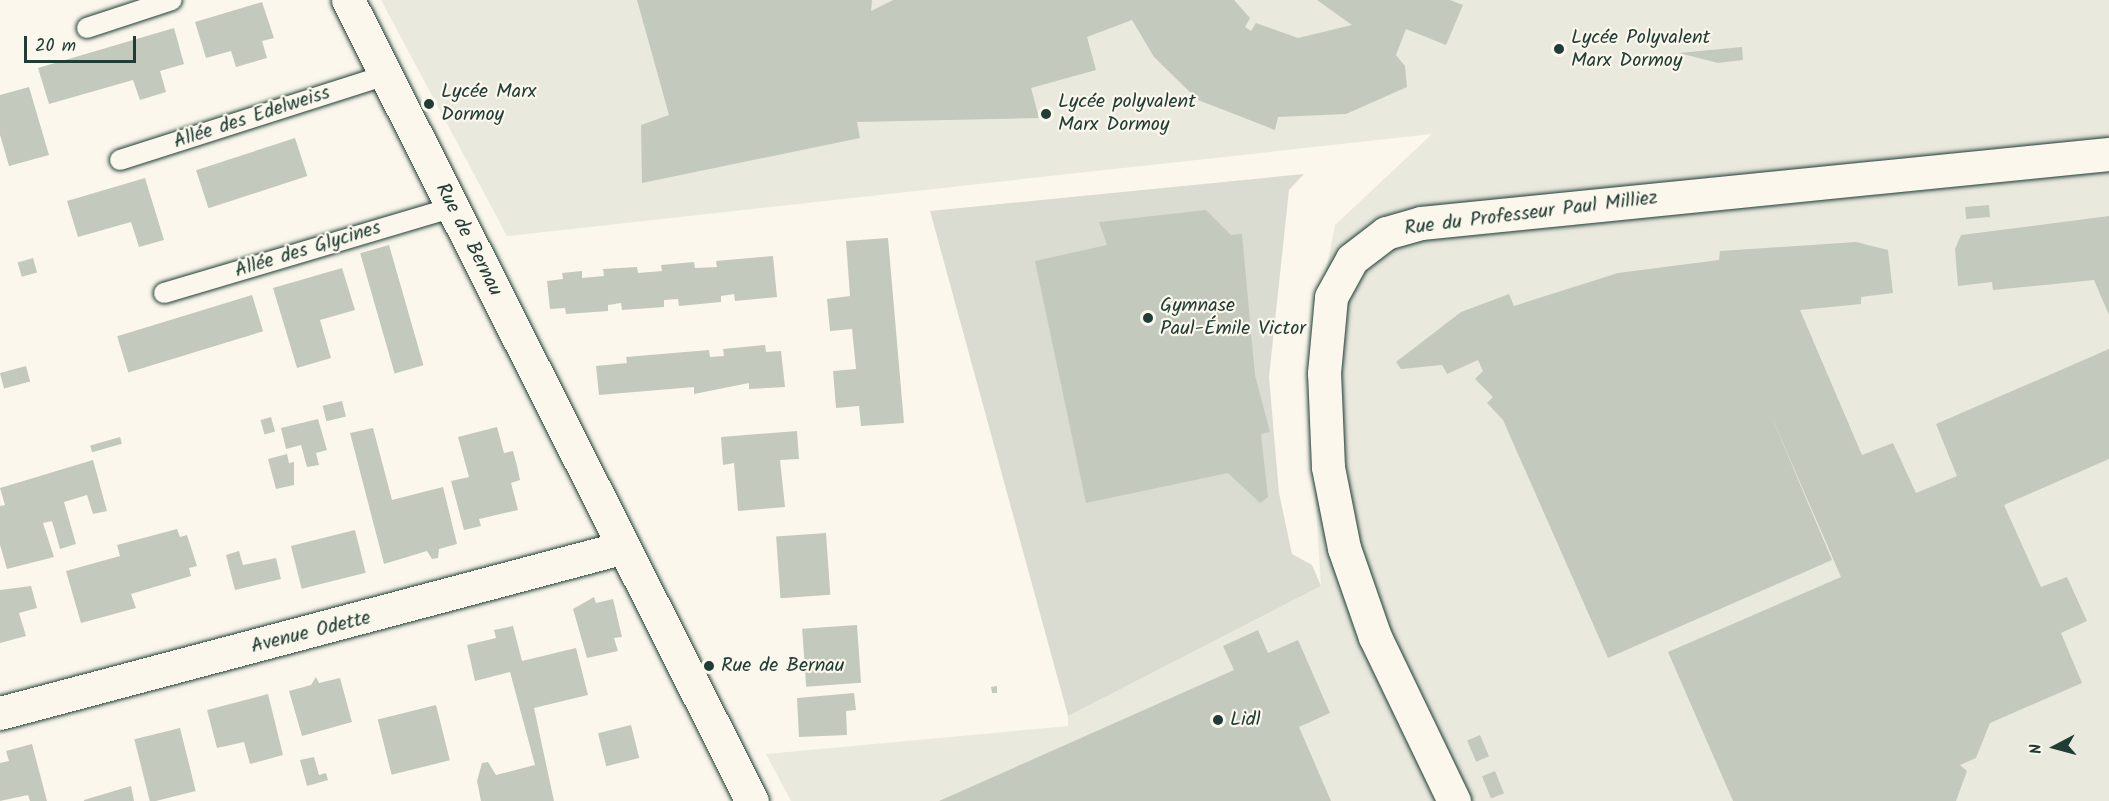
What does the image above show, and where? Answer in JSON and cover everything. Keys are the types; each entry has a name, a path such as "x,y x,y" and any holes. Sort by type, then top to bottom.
{"street":[{"name":"Rue de Bernau","path":"348,0 621,548 752,801"},
{"name":"Rue du Professeur Paul Milliez","path":"1454,801 1375,637 1344,548 1328,467 1324,374 1331,297 1366,245 1386,233 1433,222 2109,154"},
{"name":"Avenue Odette","path":"0,713 621,548"}],"lane":[{"path":"87,28 172,0"},
{"name":"Allée des Edelweiss","path":"120,160 384,76"},
{"name":"Allée des Glycines","path":"164,293 451,208"}],"shaded area":[{"path":"381,0 2109,0 2109,801 791,801 766,754 1068,726 1068,716 1321,586 1311,429 1315,327 1335,225 1432,134 507,236"},
{"path":"1304,174 1289,190 1269,377 1279,493 1292,554 1312,565 1321,586 1068,716 930,211"}],"building":[{"name":"Lycée Polyvalent Marx Dormoy","path":"637,0 872,0 871,11 893,0 1234,0 1250,18 1245,27 1251,31 1256,23 1298,38 1352,25 1317,0 1450,0 1463,5 1446,45 1406,29 1396,55 1405,66 1407,87 1346,114 1278,117 1275,130 1198,100 1154,57 1132,20 1087,37 1096,70 1031,88 1039,118 857,122 860,138 642,183 641,125 669,115"},
{"path":"262,2 274,38 262,41 267,58 236,67 231,51 206,58 195,22"},
{"path":"174,28 184,64 160,71 166,92 140,100 133,80 49,104 38,68"},
{"path":"1742,47 1743,60 1718,63 1679,53"},
{"path":"29,87 49,155 9,166 0,135 0,95"},
{"path":"295,138 307,176 208,208 196,170"},
{"path":"145,178 164,240 139,247 131,222 78,237 67,201"},
{"path":"1989,205 1990,217 1966,219 1965,207"},
{"name":"Gymnase Paul-Émile Victor","path":"1206,210 1231,235 1242,234 1255,375 1270,432 1261,434 1268,497 1260,503 1228,473 1086,503 1035,261 1107,245 1099,222"},
{"path":"2109,216 2109,315 2094,280 1993,290 1992,282 1958,286 1955,249 1961,235"},
{"path":"888,238 904,423 861,426 859,406 836,408 833,371 856,369 852,329 830,331 827,299 850,296 846,241"},
{"path":"1856,242 1888,250 1893,293 1861,297 1861,304 1800,310 1862,455 1893,443 1916,493 1957,476 1936,424 2109,349 2109,459 2004,505 2041,587 2067,577 2087,621 2061,633 2082,683 1990,723 1976,758 1960,765 1967,771 1956,801 1733,801 1668,652 1841,577 1770,413 1832,560 1608,658 1503,420 1487,403 1493,397 1475,379 1483,371 1478,360 1447,374 1442,365 1401,369 1396,362 1461,312 1509,294 1514,306 1618,273 1719,260 1720,251"},
{"path":"389,245 423,365 395,373 360,253"},
{"path":"773,256 777,297 735,301 734,294 721,296 721,302 679,306 678,299 664,300 664,307 622,310 621,303 608,305 608,311 566,314 565,308 550,309 547,281 563,279 562,273 582,271 582,278 604,276 603,269 637,267 638,273 662,271 661,265 694,262 695,268 717,267 716,261"},
{"path":"33,258 37,272 22,277 18,262"},
{"path":"342,268 355,310 320,320 331,358 297,368 273,288"},
{"path":"252,295 263,331 128,373 117,336"},
{"path":"765,345 766,352 781,351 785,387 749,389 749,383 694,394 694,387 599,395 596,366 627,363 626,357 709,350 710,357 724,356 723,349"},
{"path":"26,366 30,381 4,388 0,373"},
{"path":"342,401 346,417 326,421 323,406"},
{"path":"271,417 275,431 265,434 260,420"},
{"path":"318,419 327,450 316,453 319,465 307,467 301,445 286,449 281,428"},
{"path":"497,427 504,453 513,451 517,466 520,480 511,483 518,510 479,519 481,526 464,530 451,481 469,477 458,437"},
{"path":"373,428 392,500 443,487 457,544 439,549 438,558 432,559 427,551 384,564 350,433"},
{"path":"797,431 799,459 780,460 785,507 738,511 734,463 723,465 721,437"},
{"path":"120,437 122,444 92,452 90,446"},
{"path":"287,454 289,463 294,462 294,485 276,489 268,459"},
{"path":"93,460 107,511 93,514 87,495 64,502 76,544 60,549 52,521 43,523 54,557 7,569 0,545 0,506 5,505 0,488"},
{"path":"177,529 180,537 187,535 197,566 189,568 191,576 131,594 136,608 81,623 66,571 120,556 117,545"},
{"path":"355,530 366,573 302,589 291,546"},
{"path":"826,533 830,595 780,598 776,536"},
{"path":"239,551 243,565 276,558 281,579 235,590 226,555"},
{"path":"31,586 37,608 19,613 26,636 0,643 0,590"},
{"path":"594,597 596,603 613,599 622,637 614,638 618,651 587,658 573,609"},
{"path":"857,625 861,683 806,687 802,629"},
{"path":"513,626 522,661 576,648 588,695 534,708 554,801 481,801 477,781 482,763 488,762 496,775 535,765 510,672 475,681 467,645 496,638 494,630"},
{"name":"Lidl","path":"1258,630 1268,653 1298,640 1330,713 1299,727 1331,801 939,801 1234,670 1223,646"},
{"path":"316,677 319,683 340,678 352,722 302,736 289,691 311,685"},
{"path":"997,686 997,693 992,693 991,687"},
{"path":"854,693 856,710 846,711 847,735 799,737 797,698"},
{"path":"268,694 283,755 250,764 244,742 217,748 207,710"},
{"path":"436,705 450,760 392,775 378,720"},
{"path":"631,725 639,758 606,766 598,733"},
{"path":"180,728 196,791 150,801 134,739"},
{"path":"1480,735 1489,756 1476,762 1467,740"},
{"path":"32,744 47,801 30,801 28,795 0,801 0,763 9,761 6,751"},
{"path":"314,757 319,775 326,773 328,780 307,786 300,760"},
{"path":"1495,771 1504,793 1491,798 1482,776"},
{"path":"131,786 134,801 84,801 84,800"}],"place":[{"name":"Lycée Polyvalent Marx Dormoy","path":"1559,49"},
{"name":"Lycée Marx Dormoy","path":"429,104"},
{"name":"Lycée polyvalent Marx Dormoy","path":"1046,114"},
{"name":"Gymnase Paul-Émile Victor","path":"1148,318"},
{"name":"Rue de Bernau","path":"709,666"},
{"name":"Lidl","path":"1218,720"}]}
